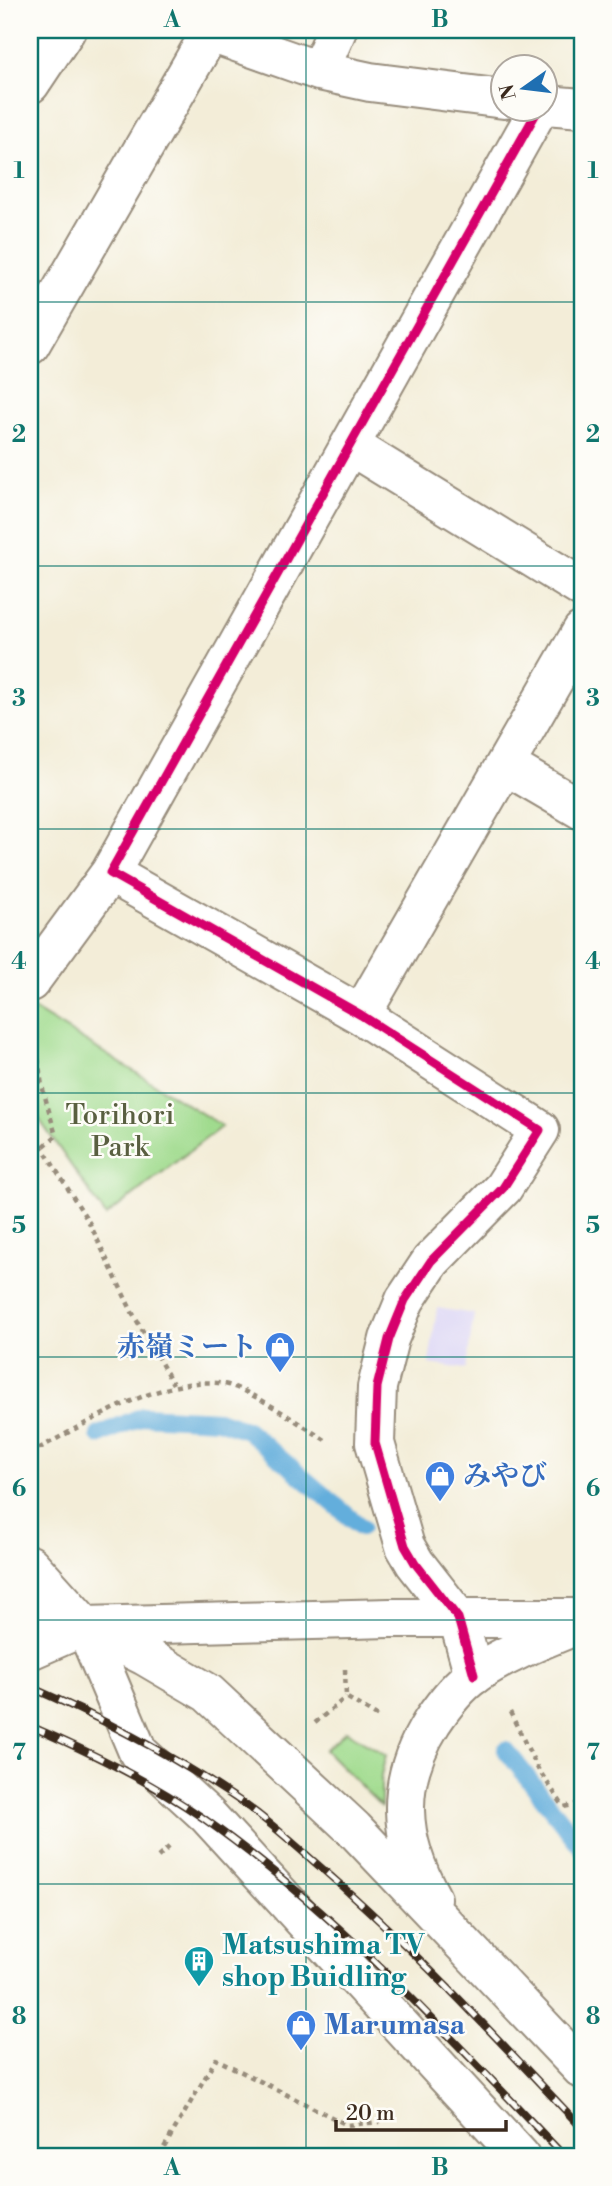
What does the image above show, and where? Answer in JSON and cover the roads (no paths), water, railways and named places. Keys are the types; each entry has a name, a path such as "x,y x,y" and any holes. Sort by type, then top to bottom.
{"street":[{"path":"30,84 66,30"},
{"path":"319,71 337,30"},
{"path":"30,345 206,31 319,71 370,82 490,97"},
{"path":"560,106 582,108"},
{"path":"30,982 110,873 531,122"},
{"path":"351,446 582,588"},
{"path":"361,1015 582,631"},
{"path":"505,765 582,810"},
{"path":"110,873 361,1015 540,1130 503,1188 432,1261 405,1300 389,1339 377,1387 375,1443 405,1546 458,1619 474,1675"},
{"path":"30,1565 85,1626 138,1752 207,1815 520,2156"},
{"path":"30,1601 145,1656 208,1693 354,1829 582,2069"},
{"path":"30,1650 85,1626 458,1619 582,1620"},
{"path":"449,1930 424,1885 410,1846 404,1807 406,1781 426,1732 444,1702 474,1675 516,1651 582,1620"}],"waterway":[{"path":"99,1435 143,1416 218,1420 247,1430 361,1527"},
{"path":"506,1750 582,1848"}],"railway":[{"path":"30,1687 158,1750 231,1795 268,1822 393,1933 582,2128"},
{"path":"30,1726 141,1779 203,1818 253,1855 392,1978 564,2156"}],"place":[{"name":"赤嶺ミート","path":"280,1374"},
{"name":"みやび","path":"440,1503"},
{"name":"Matsushima TV shop Buidling","path":"199,1988"},
{"name":"Marumasa","path":"301,2052"}],"park label":[{"name":"Torihori Park","path":"120,1131"}]}
